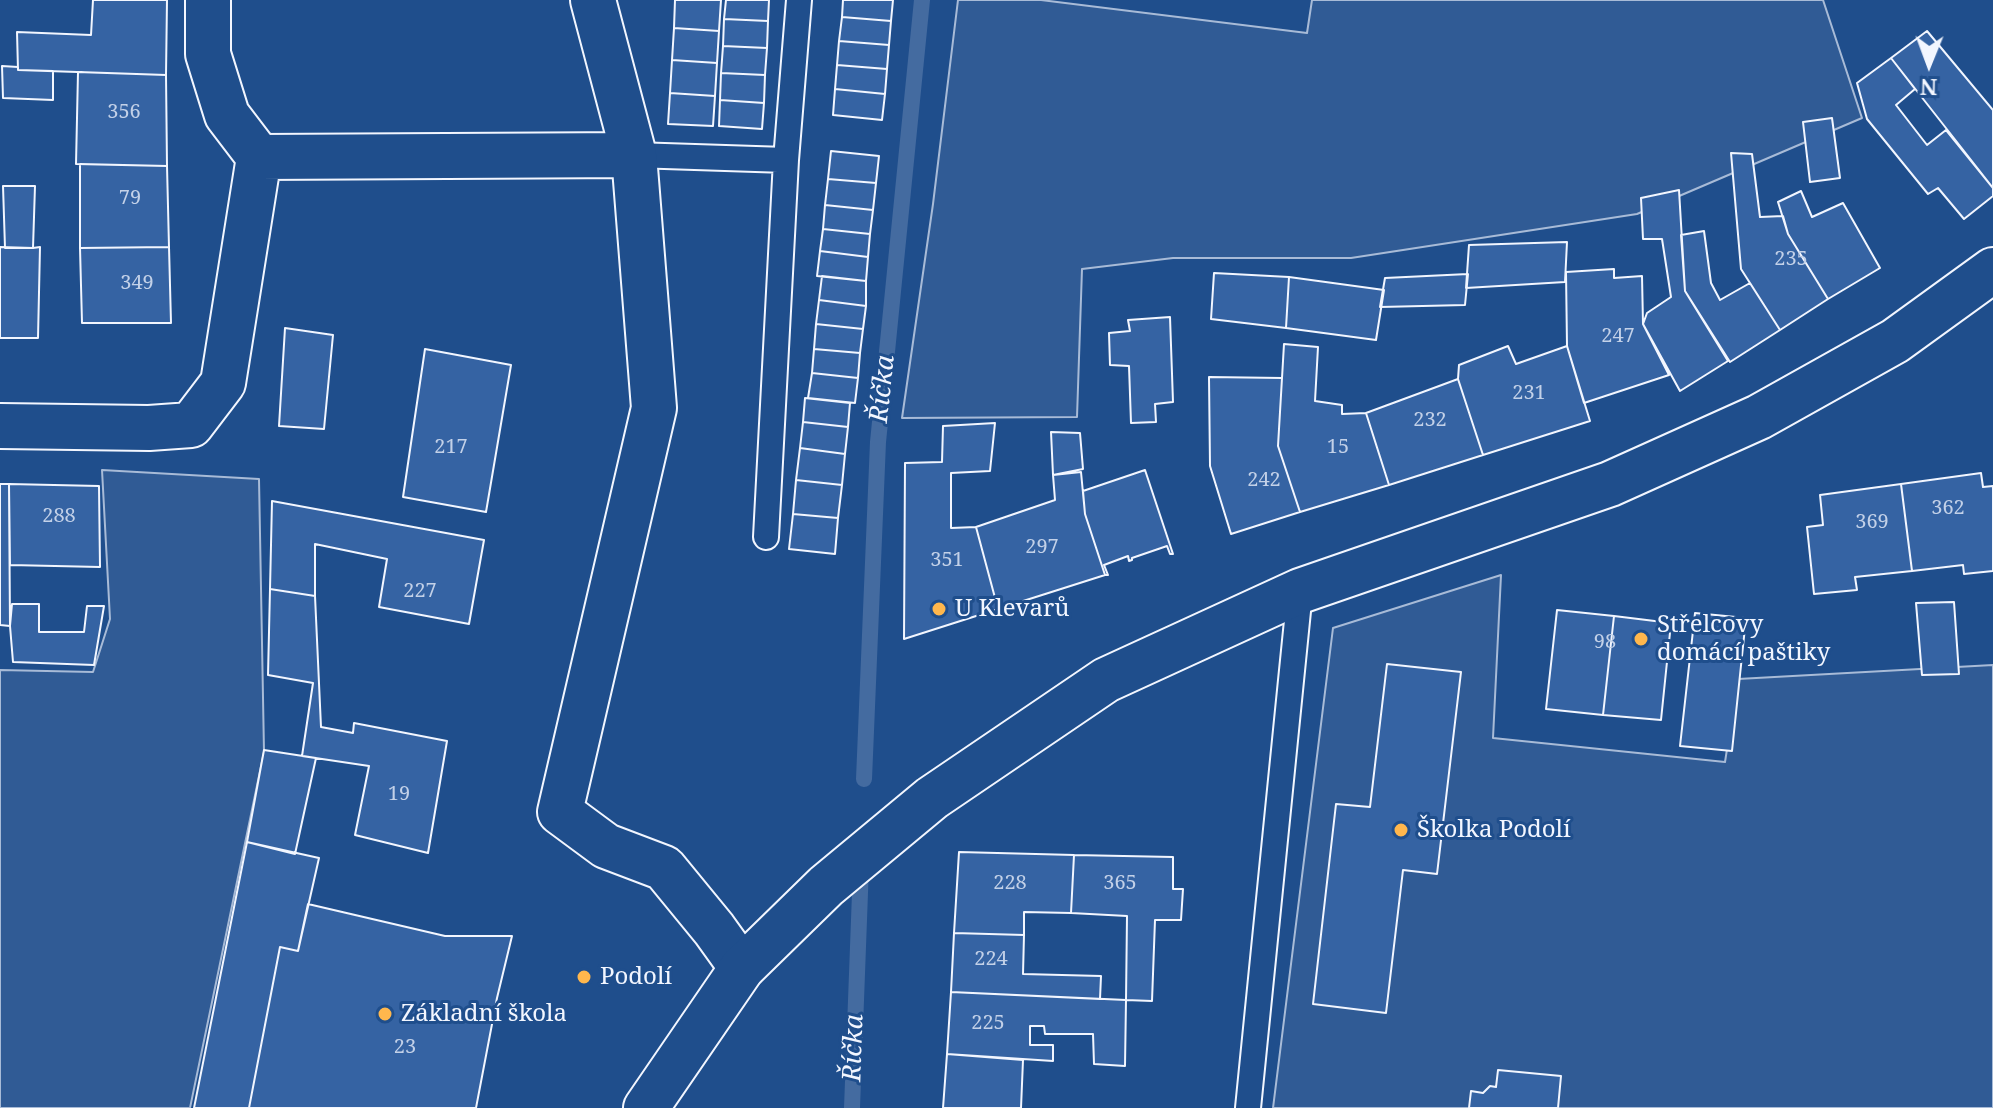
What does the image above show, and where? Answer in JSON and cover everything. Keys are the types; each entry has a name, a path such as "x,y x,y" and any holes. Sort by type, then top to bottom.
{"street":[{"path":"0,426 149,428 191,425 223,383 259,157 227,115 208,54 208,0"},
{"path":"593,0 634,155 654,408 560,812 606,846 664,868 742,968"},
{"path":"259,157 634,155"},
{"path":"646,1108 742,968 826,886 932,798 1106,680 1300,591 1610,484 1759,417 1895,341 1993,270"}],"lane":[{"path":"766,537 786,160 799,0"},
{"path":"634,155 786,160"},
{"path":"1248,1108 1300,591"}],"shaded area":[{"path":"958,0 1041,0 1307,33 1312,0 1823,0 1862,118 1637,214 1351,258 1173,258 1082,269 1077,417 902,418"},
{"path":"102,470 259,479 264,752 190,1108 0,1108 0,670 93,672 110,619"},
{"path":"1501,575 1493,738 1725,762 1738,679 1993,665 1993,1108 1273,1108 1333,628"}],"building":[{"path":"93,0 167,0 166,75 18,70 17,32 91,35"},
{"path":"675,0 721,0 719,31 674,28"},
{"path":"726,0 769,0 768,21 724,19"},
{"path":"843,0 893,0 891,21 842,17"},
{"path":"842,17 891,21 889,45 839,41"},
{"path":"724,19 768,21 767,48 723,46"},
{"path":"674,28 719,31 717,63 672,60"},
{"path":"1927,31 1993,110 1993,188 1891,58"},
{"path":"839,41 889,45 887,69 837,65"},
{"path":"723,46 767,48 765,75 721,73"},
{"path":"1891,58 1915,89 1896,105 1927,145 1946,130 1993,188 1993,196 1964,219 1938,188 1928,194 1867,119 1857,83"},
{"path":"672,60 717,63 715,96 670,93"},
{"path":"837,65 887,69 885,94 835,89"},
{"path":"2,66 18,67 18,70 53,71 53,100 3,98"},
{"path":"78,72 166,75 167,166 76,164"},
{"path":"721,73 765,75 764,103 720,100"},
{"path":"835,89 885,94 882,120 833,115"},
{"path":"670,93 715,96 713,126 668,124"},
{"path":"720,100 764,103 762,129 719,126"},
{"path":"1832,118 1840,178 1810,182 1803,122"},
{"path":"831,151 879,156 876,183 828,179"},
{"path":"1731,153 1752,154 1760,217 1783,216 1788,234 1828,299 1780,330 1741,269"},
{"path":"80,164 167,166 169,247 80,248"},
{"path":"828,179 876,183 873,210 825,205"},
{"path":"3,186 35,186 33,248 5,248"},
{"path":"1679,190 1685,291 1728,361 1680,391 1643,324 1647,313 1671,297 1662,239 1643,239 1641,198"},
{"path":"1801,191 1812,217 1843,203 1880,268 1828,299 1788,234 1778,202"},
{"path":"825,205 873,210 870,234 823,229"},
{"path":"823,229 870,234 868,257 820,251"},
{"path":"1704,231 1711,283 1720,300 1750,283 1780,330 1730,362 1685,291 1681,235"},
{"path":"1567,242 1565,282 1466,288 1469,245"},
{"path":"0,247 40,247 38,338 0,338"},
{"path":"169,247 171,323 82,323 80,248"},
{"path":"820,251 868,257 866,281 817,276"},
{"path":"1614,269 1614,278 1642,276 1643,324 1669,375 1584,403 1567,346 1566,272"},
{"path":"1214,273 1289,277 1286,328 1211,319"},
{"path":"1468,274 1465,305 1380,307 1385,278"},
{"path":"822,276 866,281 866,306 819,300"},
{"path":"1289,277 1384,290 1376,340 1286,328"},
{"path":"819,300 866,306 863,329 816,324"},
{"path":"1170,317 1173,402 1155,404 1156,422 1131,423 1129,366 1110,365 1109,333 1130,331 1128,320"},
{"path":"816,324 863,329 860,353 814,349"},
{"path":"285,328 333,335 324,429 279,426"},
{"path":"1284,344 1318,347 1315,401 1342,405 1342,414 1366,413 1389,485 1300,512 1278,446"},
{"path":"1508,346 1516,364 1567,346 1590,421 1483,455 1458,379 1459,365"},
{"path":"425,349 511,365 486,512 403,497"},
{"path":"814,349 860,353 858,378 812,373"},
{"path":"812,373 858,378 855,403 808,398"},
{"path":"1209,377 1282,378 1278,446 1300,512 1231,534 1210,466"},
{"path":"1458,379 1483,455 1389,485 1366,413"},
{"path":"805,398 850,403 848,427 803,422"},
{"path":"803,422 848,427 845,454 800,448"},
{"path":"995,423 990,471 951,473 951,528 976,527 998,609 904,639 905,463 942,462 943,426"},
{"path":"1051,432 1080,433 1083,469 1053,475"},
{"path":"800,448 845,454 842,485 796,480"},
{"path":"1145,470 1173,554 1167,546 1129,561 1128,556 1104,565 1108,575 1105,575 1085,514 1083,491"},
{"path":"1081,472 1085,514 1105,575 998,609 976,527 1055,500 1053,475"},
{"path":"1981,473 1983,487 1993,486 1993,571 1964,574 1963,565 1912,571 1901,484"},
{"path":"796,480 842,485 838,518 793,514"},
{"path":"0,484 9,484 10,626 0,625"},
{"path":"9,484 99,486 100,567 10,565"},
{"path":"1901,484 1912,571 1855,577 1857,590 1814,594 1807,527 1823,525 1820,495"},
{"path":"272,501 484,540 469,624 379,607 387,559 315,544 315,596 270,589"},
{"path":"793,514 838,518 835,554 789,549"},
{"path":"270,589 315,596 321,727 353,733 354,723 447,741 428,853 355,835 369,766 302,756 313,683 268,675"},
{"path":"1954,602 1959,674 1922,675 1916,603"},
{"path":"12,604 39,604 39,632 84,632 87,606 104,606 94,665 13,662"},
{"path":"1557,610 1614,616 1603,715 1546,709"},
{"path":"1695,613 1746,618 1732,751 1680,746"},
{"path":"1614,616 1671,623 1661,720 1603,715"},
{"path":"1387,664 1461,672 1437,874 1403,870 1386,1013 1313,1004 1336,804 1370,807"},
{"path":"264,750 316,758 295,854 247,842"},
{"path":"247,842 319,858 298,951 280,947 249,1108 194,1108"},
{"path":"959,852 1074,855 1071,913 1024,912 1024,935 954,933"},
{"path":"1074,855 1173,857 1173,889 1183,889 1181,920 1155,920 1152,1001 1126,1000 1127,916 1071,913"},
{"path":"308,904 445,936 512,936 476,1108 249,1108 280,947 298,951"},
{"path":"954,933 1024,935 1023,974 1101,976 1100,999 951,992"},
{"path":"951,992 1126,1000 1125,1066 1094,1064 1093,1034 1045,1034 1044,1026 1030,1026 1030,1045 1053,1045 1053,1061 947,1054"},
{"path":"947,1054 1023,1060 1021,1108 943,1108"},
{"path":"1498,1070 1561,1076 1558,1108 1469,1108 1471,1091 1483,1093 1490,1086 1496,1087"}],"waterway":[{"name":"Říčka","path":"864,779 878,442 922,0"},
{"name":"Říčka","path":"852,1108 861,866"}],"place":[{"name":"U Klevarů","path":"939,609"},
{"name":"Střelcovy domácí paštiky","path":"1641,639"},
{"name":"Školka Podolí","path":"1401,830"},
{"name":"Podolí","path":"584,977"},
{"name":"Základní škola","path":"385,1014"}]}
